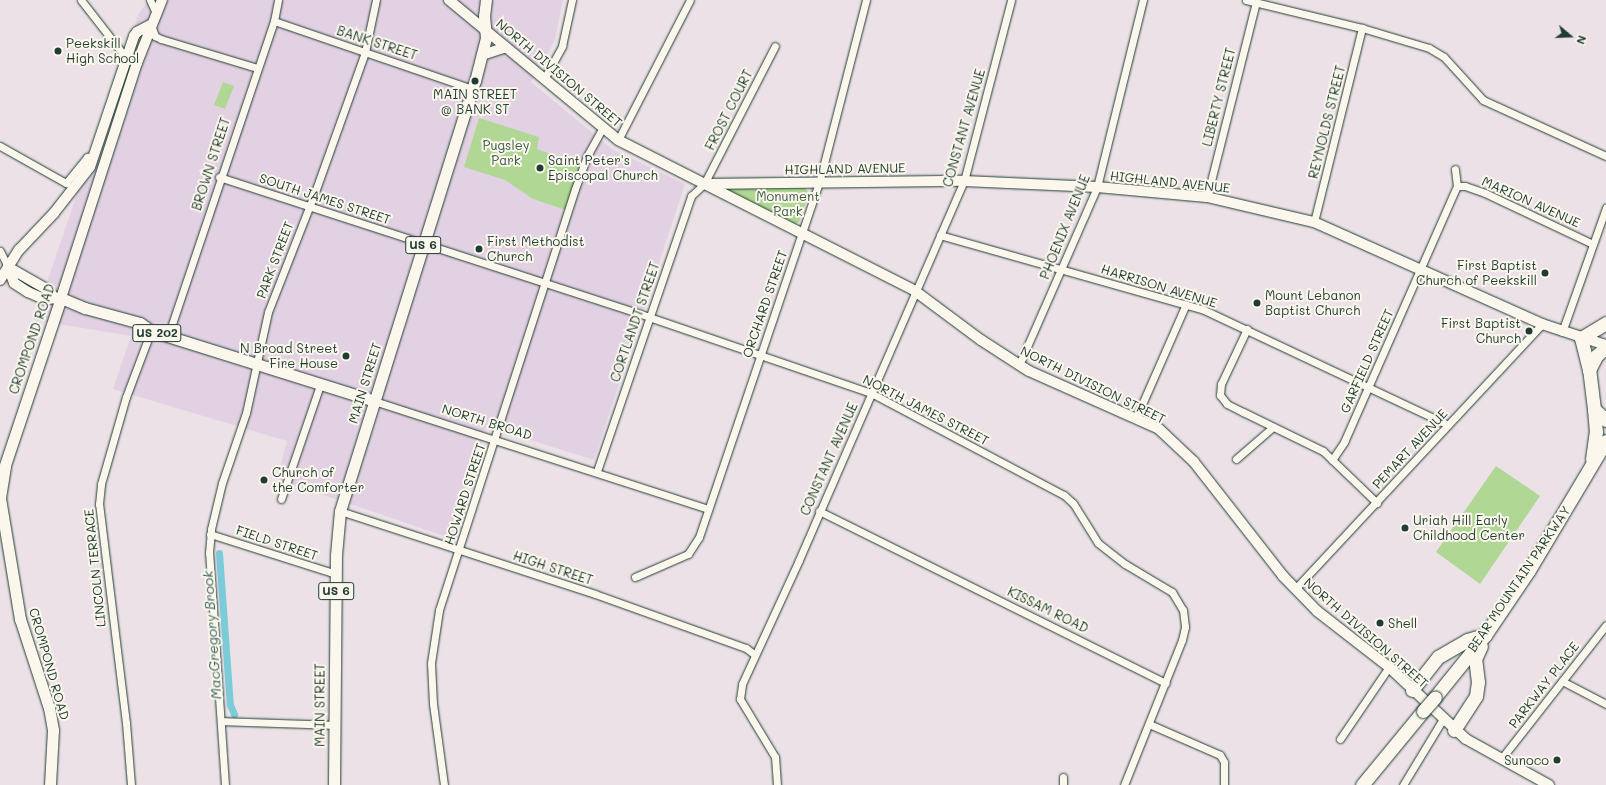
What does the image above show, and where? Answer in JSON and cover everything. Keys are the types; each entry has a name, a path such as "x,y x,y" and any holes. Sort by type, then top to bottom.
{"highway":[{"path":"1606,323 1581,338 1590,370 1594,409 1596,432 1591,457 1593,466 1606,456"},
{"path":"1590,370 1596,356 1606,346"},
{"path":"1594,409 1606,420"},
{"name":"BEAR MOUNTAIN PARKWAY","path":"1362,785 1484,635 1548,541 1593,466 1606,441"},
{"path":"1412,690 1442,655 1467,640 1484,635"},
{"path":"1454,730 1474,702 1478,686 1475,659 1484,635"},
{"path":"1442,655 1452,656 1461,663"},
{"path":"1447,681 1466,670 1477,678"}],"main road":[{"name":"MAIN STREET","path":"334,785 336,574 340,511 473,88 486,38 486,0"},
{"name":"US 202","path":"57,297 85,308 140,323 151,331 256,364"},
{"name":"CROMPOND ROAD","path":"50,785 53,730 49,708 20,619 2,514 0,483 57,297"},
{"name":"NORTH BROAD","path":"256,364 374,402"}],"street":[{"path":"81,0 127,59"},
{"path":"150,0 156,13"},
{"name":"CROMPOND ROAD","path":"57,297 150,25 162,0"},
{"name":"BROWN STREET","path":"168,336 219,177 256,68 274,21 278,0"},
{"name":"PARK STREET","path":"221,721 210,534 222,483 246,413 268,312 365,52 376,0"},
{"name":"NORTH DIVISION STREET","path":"449,0 485,28 602,129 618,140 915,291 1019,366 1159,429 1180,446 1295,589 1317,611 1389,667 1454,730 1501,759 1549,785"},
{"path":"544,80 562,46 572,0"},
{"path":"618,140 690,0"},
{"name":"ORCHARD STREET","path":"635,577 688,554 699,537 819,182 866,0"},
{"name":"CONSTANT AVENUE","path":"777,785 775,757 772,748 740,699 742,684 964,181 1011,0"},
{"name":"PHOENIX AVENUE","path":"1019,366 1097,187 1143,0"},
{"path":"1246,0 1362,28 1429,48 1444,57 1483,100 1606,156"},
{"name":"LIBERTY STREET","path":"1207,197 1256,2"},
{"name":"BANK STREET","path":"274,21 473,88"},
{"path":"0,277 19,250 82,181 94,156 137,32 150,25 155,36 161,39 256,68"},
{"name":"REYNOLDS STREET","path":"1314,222 1362,28"},
{"name":"FROST COURT","path":"704,184 775,46"},
{"path":"482,54 506,47"},
{"name":"HOWARD STREET","path":"444,785 433,704 431,654 440,610 587,156 602,129"},
{"path":"0,146 66,183 87,157 94,156"},
{"path":"1455,170 1457,186"},
{"name":"SOUTH JAMES STREET","path":"219,177 424,244"},
{"name":"HIGHLAND AVENUE","path":"704,184 964,181 1097,187 1207,197 1314,222 1542,324 1606,346"},
{"name":"CORTLANDT STREET","path":"597,471 692,196 704,184"},
{"name":"MARION AVENUE","path":"1457,186 1465,186 1485,194 1593,244"},
{"name":"GARFIELD STREET","path":"1332,460 1344,442 1457,186"},
{"path":"1562,332 1606,208"},
{"name":"HARRISON AVENUE","path":"940,235 1186,304 1247,329 1448,425"},
{"name":"NORTH JAMES STREET","path":"424,244 649,317 871,393 1064,494 1074,503 1098,543 1125,564 1172,592 1183,610 1185,627 1166,683"},
{"path":"0,251 14,283 28,292 44,299 57,297"},
{"path":"1136,418 1186,304"},
{"name":"PEMART AVENUE","path":"1295,589 1377,503 1542,324"},
{"path":"1247,329 1221,384 1220,395 1225,402 1272,427 1323,451 1377,503"},
{"name":"LINCOLN TERRACE","path":"130,785 126,723 99,504 101,484 126,397 151,331"},
{"path":"281,499 320,385"},
{"name":"NORTH BROAD","path":"374,402 597,471 708,508"},
{"path":"1236,459 1272,427"},
{"name":"HIGH STREET","path":"340,511 602,596 746,648 755,655"},
{"name":"KISSAM ROAD","path":"819,511 1166,683"},
{"name":"FIELD STREET","path":"210,534 336,574"},
{"name":"PARKWAY PLACE","path":"1501,759 1606,625"},
{"path":"1340,739 1389,667"},
{"path":"1562,681 1606,704"},
{"path":"1124,785 1166,683"},
{"path":"1403,785 1443,719"},
{"path":"225,785 221,721 334,725"},
{"path":"1150,724 1220,755 1224,762 1224,785"}],"shaded area":[{"path":"149,0 563,0 555,40 531,82 612,149 685,184 594,460 486,426 450,538 277,479 287,441 113,389 131,336 34,320 139,13"}],"green space":[{"path":"223,82 234,86 225,109 214,105"},
{"name":"Pugsley Park","path":"479,118 539,137 537,149 584,166 566,210 533,199 505,180 464,167"},
{"name":"Monument Park","path":"727,188 805,188 809,193 799,222 794,225 726,191"},
{"path":"1496,466 1540,496 1480,584 1436,552"}],"waterway":[{"name":"MacGregory Brook","path":"219,553 230,705 234,714"}],"place":[{"name":"Peekskill High School","path":"58,51"},
{"name":"MAIN STREET @ BANK ST","path":"475,81"},
{"name":"Saint Peter's Episcopal Church","path":"540,168"},
{"name":"First Methodist Church","path":"479,249"},
{"name":"First Baptist Church of Peekskill","path":"1545,273"},
{"name":"Mount Lebanon Baptist Church","path":"1257,303"},
{"name":"First Baptist Church","path":"1529,331"},
{"name":"N Broad Street Fire House","path":"346,356"},
{"name":"Church of the Comforter","path":"264,480"},
{"name":"Uriah Hill Early Childhood Center","path":"1405,528"},
{"name":"Shell","path":"1380,623"},
{"name":"Sunoco","path":"1557,760"}]}
